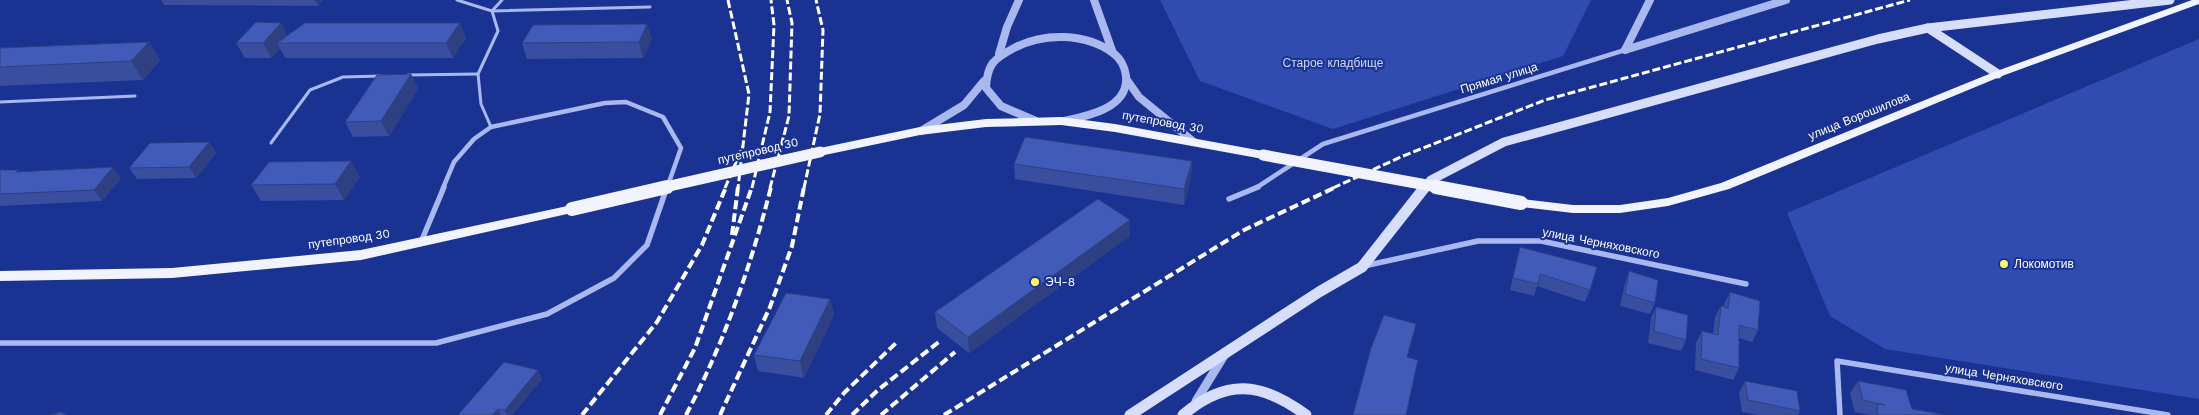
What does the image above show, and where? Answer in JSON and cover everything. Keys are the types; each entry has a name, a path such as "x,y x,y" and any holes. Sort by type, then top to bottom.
{"main road":[{"path":"1130,415 1319,292 1362,267 1431,180 1504,142 1878,39 1928,28 2170,0"},
{"name":"улица Ворошилова","path":"1521,203 1573,209 1620,209 1668,202 1725,186 1998,74 2199,1"},
{"path":"1928,28 1998,74"},
{"name":"путепровод 30","path":"0,276 172,274 361,255 820,152 920,131 986,123 1061,121 1194,142 1521,203"},
{"path":"1183,415 1196,401 1216,391 1232,389 1264,390 1287,400 1306,415"}],"street":[{"path":"999,54 1007,27 1019,0"},
{"path":"1094,0 1114,53 1124,66 1127,80 1139,97 1194,142"},
{"path":"1625,50 1650,0"},
{"name":"Прямая улица","path":"1229,199 1254,190 1324,144 1786,0"},
{"path":"920,131 957,111 976,96 984,81 988,67 999,54 1015,45 1035,39 1056,37 1091,42 1114,53"},
{"path":"1061,121 1086,117 1108,107 1122,94 1127,80"},
{"path":"984,81 988,94 999,106 1016,115 1038,121"},
{"path":"0,343 436,343 547,314 614,278 647,245 681,148 663,117 626,102 605,102 491,127 474,139 454,162 421,242"},
{"name":"улица Черняховского","path":"1362,267 1478,241 1541,241 1746,284"},
{"path":"1196,401 1225,354"},
{"name":"улица Черняховского","path":"1840,415 1837,360 2168,415"}],"lane":[{"path":"457,0 492,11 650,7"},
{"path":"492,11 502,0"},
{"path":"491,127 481,104 478,74 498,31 492,11"},
{"path":"400,76 478,74"},
{"path":"271,143 310,90 343,77 390,76"},
{"path":"0,106 2,102 135,96"}],"green space":[{"name":"Старое кладбище","path":"1160,0 1591,0 1563,56 1333,129 1200,81"},
{"name":"Локомотив","path":"2199,39 2199,399 1885,349 1830,316 1787,213"}],"building":[{"path":"256,22 281,23 263,43 236,43"},
{"path":"305,23 460,23 446,43 277,43"},
{"path":"647,24 639,42 522,43 533,25"},
{"path":"149,42 131,61 0,67 0,48"},
{"path":"411,74 381,121 345,122 377,75"},
{"path":"1025,137 1192,161 1184,189 1014,164"},
{"path":"209,142 189,167 129,168 150,143"},
{"path":"351,161 335,184 251,185 269,162"},
{"path":"113,167 94,190 0,194 0,170 18,170 16,172"},
{"path":"1098,199 1130,220 968,337 935,312"},
{"path":"1520,247 1597,267 1590,290 1540,274 1538,284 1513,278"},
{"path":"1629,271 1658,280 1655,303 1625,294"},
{"path":"1730,292 1760,301 1758,330 1739,325 1739,368 1701,359 1702,331 1718,335 1721,306 1728,308"},
{"path":"786,293 830,299 800,361 754,355"},
{"path":"1656,307 1688,315 1686,340 1654,331"},
{"path":"1384,315 1416,324 1407,357 1418,360 1406,415 1353,415 1371,348"},
{"path":"504,362 538,370 505,410 498,409 492,415 458,415"},
{"path":"1745,381 1797,391 1800,411 1748,400"},
{"path":"1858,381 1906,390 1912,409 1945,415 1877,415 1878,404 1885,405 1863,400"},
{"path":"61,412 67,415 50,415"}],"railway":[{"path":"728,0 749,94 743,146"},
{"path":"752,188 770,112 774,25 771,0"},
{"path":"770,188 789,116 792,23 787,0"},
{"path":"804,188 820,114 823,30 816,0"},
{"path":"1333,188 1403,156 1545,100 1910,0"},
{"path":"725,188 743,146"},
{"path":"738,188 743,146"},
{"path":"582,415 657,322 702,245 726,187"},
{"path":"732,235 738,187"},
{"path":"660,415 695,348 752,187"},
{"path":"686,415 700,388 735,304 755,246 771,187"},
{"path":"720,415 770,307 792,246 804,187"},
{"path":"944,415 1244,230 1336,187"},
{"path":"852,415 878,390 940,341"},
{"path":"826,415 844,393 896,343"},
{"path":"881,415 955,352"}],"place":[{"name":"Локомотив","path":"2004,264"},
{"name":"ЭЧ-8","path":"1035,282"}]}
